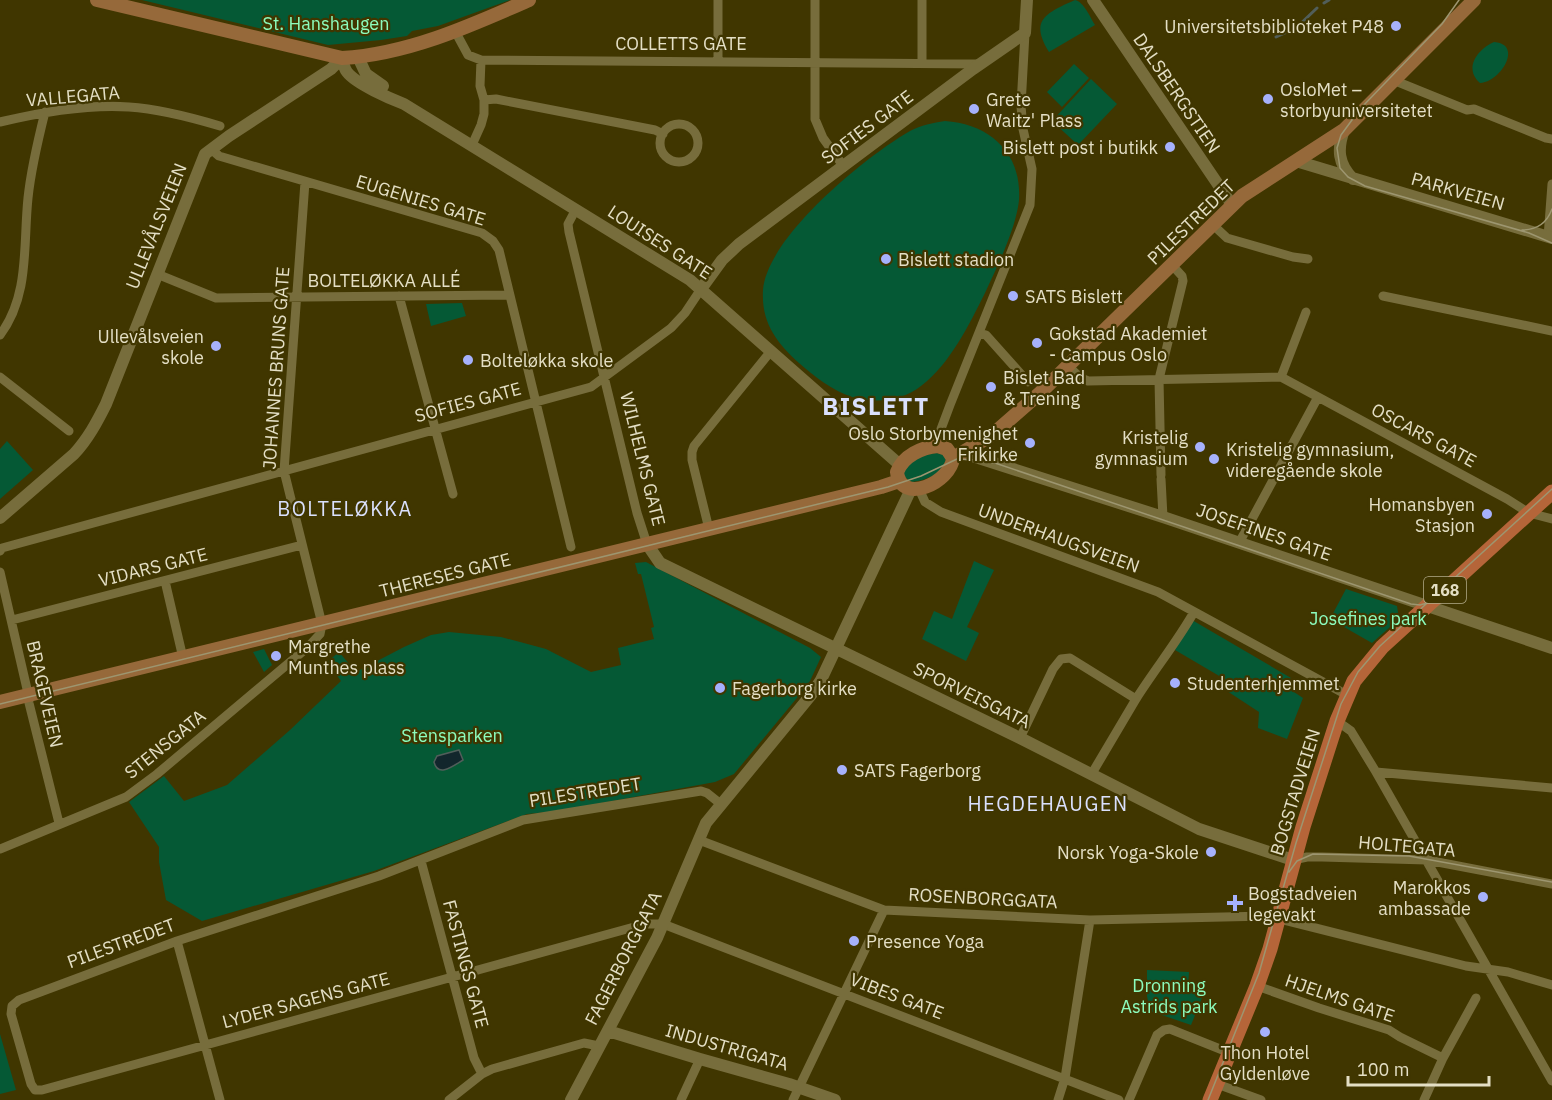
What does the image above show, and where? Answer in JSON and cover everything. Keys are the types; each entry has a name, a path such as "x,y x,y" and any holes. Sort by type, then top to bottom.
{"main road":[{"path":"97,0 328,57 342,58 404,48 455,31 529,0"},
{"name":"PILESTREDET","path":"1456,16 1464,0"},
{"name":"PILESTREDET","path":"958,455 992,435 1069,367 1232,205 1344,130 1474,0"},
{"path":"938,446 958,455 951,468 941,479 915,489 899,481 897,472 900,465 914,454 938,446"},
{"name":"THERESES GATE","path":"0,702 899,481"},
{"name":"168","path":"1346,698 1354,681 1370,661 1552,492"},
{"name":"BOGSTADVEIEN","path":"1210,1100 1257,986 1293,860 1346,698"}],"street":[{"path":"718,0 718,60"},
{"path":"815,0 814,109 818,128 844,167"},
{"path":"922,0 922,63"},
{"path":"938,446 947,413 1027,216 1032,195 1032,169 1022,117 1027,0"},
{"name":"DALSBERGSTIEN","path":"1093,0 1232,205"},
{"path":"455,31 468,55 481,60 480,86 484,100 481,125 472,145"},
{"name":"SOFIES GATE","path":"1,549 591,387 679,321 722,260 733,249 980,64 1025,33"},
{"name":"LOUISES GATE","path":"358,57 368,76 390,90 404,104"},
{"name":"LOUISES GATE","path":"342,58 350,75 386,97 404,104 680,272 900,465"},
{"name":"ULLEVÅLSVEIEN","path":"0,518 85,442 106,404 205,154 331,69 342,58"},
{"name":"COLLETTS GATE","path":"481,60 718,60 980,64"},
{"path":"1393,80 1467,110 1474,109 1552,139"},
{"path":"484,100 505,101 655,130 663,134"},
{"name":"VALLEGATA","path":"0,122 45,112 128,107 184,116 220,126"},
{"path":"0,335 13,312 23,275 29,188 45,112"},
{"path":"675,125 685,126 696,136 697,150 686,161 675,162 665,156 660,145 663,134 675,125"},
{"path":"1344,130 1339,145 1340,157 1344,169 1353,180"},
{"name":"EUGENIES GATE","path":"211,149 219,156 487,236 499,250 508,295 571,547"},
{"name":"PARKVEIEN","path":"1296,161 1353,180 1550,237"},
{"name":"JOHANNES BRUNS GATE","path":"305,182 284,471 322,624"},
{"path":"1550,237 1552,184"},
{"name":"WILHELMS GATE","path":"576,209 568,224 569,232 637,513 647,544"},
{"path":"1212,224 1227,238 1293,257 1308,259"},
{"path":"1163,517 1159,379 1183,281 1182,276 1172,265"},
{"name":"BOLTELØKKA ALLÉ","path":"157,274 216,298 508,295"},
{"path":"399,296 453,494"},
{"path":"1383,296 1552,331"},
{"path":"1069,367 1088,381 1281,377 1306,312"},
{"path":"980,333 986,335 1028,382"},
{"path":"709,529 692,452 771,351"},
{"path":"0,377 69,431"},
{"name":"OSCARS GATE","path":"1281,377 1529,513 1552,519"},
{"path":"1239,543 1318,398"},
{"name":"JOSEFINES GATE","path":"958,455 1163,517 1552,648"},
{"path":"722,805 821,680 915,489"},
{"name":"UNDERHAUGSVEIEN","path":"915,489 928,505 941,512 1158,592 1317,679 1346,698"},
{"name":"SPORVEISGATA","path":"647,544 660,563 1020,738 1199,829 1293,860"},
{"name":"VIDARS GATE","path":"12,620 302,545"},
{"name":"BRAGEVEIEN","path":"0,572 59,823"},
{"path":"165,581 183,658"},
{"path":"1091,775 1136,699 1161,660 1175,645 1194,612"},
{"name":"STENSGATA","path":"0,849 126,797 308,646 320,634 322,624"},
{"path":"1020,738 1053,669 1061,659 1066,657 1136,699"},
{"path":"1337,721 1351,731 1376,772 1552,1081"},
{"path":"1376,772 1552,788"},
{"name":"PILESTREDET","path":"11,1014 12,1006 19,1000 177,941 379,876 532,817 701,791 722,805"},
{"name":"FAGERBORGGATA","path":"449,1100 492,1069 584,1043 599,1046 663,924 706,823 722,805"},
{"name":"ROSENBORGGATA","path":"699,840 884,910 1089,920 1268,916 1466,966 1508,972 1552,985"},
{"name":"HOLTEGATA","path":"1293,860 1307,857 1427,860 1552,884"},
{"name":"FASTINGS GATE","path":"421,861 474,1058 482,1074"},
{"path":"793,1100 884,910"},
{"path":"1058,1100 1065,1078 1089,920"},
{"name":"LYDER SAGENS GATE","path":"11,1014 31,1084 38,1091 645,924 663,924"},
{"name":"VIBES GATE","path":"663,924 1119,1100"},
{"path":"177,941 220,1100"},
{"name":"HJELMS GATE","path":"1257,986 1389,1030 1443,1058"},
{"path":"1424,1100 1443,1058 1476,998"},
{"path":"1129,1100 1157,1035 1164,1030 1170,1029 1230,1053"},
{"name":"INDUSTRIGATA","path":"608,1031 799,1087 835,1100"},
{"path":"571,1100 599,1046"},
{"path":"681,1100 700,1059"},
{"path":"1217,1084 1261,1100"}],"green space":[{"name":"St. Hanshaugen","path":"142,0 510,0 438,26 412,31 407,36 328,45"},
{"path":"1075,0 1084,7 1095,25 1049,52 1041,32 1044,19 1056,9"},
{"path":"1494,42 1503,44 1507,49 1506,63 1495,77 1480,83 1475,77 1473,65 1478,54"},
{"path":"1074,64 1089,78 1062,107 1047,92"},
{"path":"1091,79 1117,104 1078,145 1052,121"},
{"name":"Bislett stadion","path":"945,121 976,128 1000,144 1009,155 1015,168 1019,200 1010,235 985,293 965,331 941,367 914,391 897,398 879,401 852,397 817,378 777,340 768,322 763,302 763,290 769,269 781,246 800,223 845,178 910,131"},
{"path":"462,303 466,316 431,326 426,304"},
{"path":"7,441 33,470 0,499 0,449"},
{"path":"936,453 942,454 946,459 941,469 933,475 912,482 903,476 911,463 921,457"},
{"path":"974,561 994,570 967,627 979,633 966,661 922,639 934,611 952,619"},
{"name":"Stensparken","path":"646,562 810,648 821,657 810,681 734,774 715,782 558,811 527,814 374,871 202,921 166,900 159,862 159,847 129,802 164,776 184,801 227,785 290,730 341,681 327,662 339,652 356,672 431,635 449,632 501,637 546,649 591,672 621,665 618,648 654,639 651,628 654,627 641,574 638,574 635,563"},
{"name":"Josefines park","path":"1346,589 1397,606 1399,619 1372,643 1330,619"},
{"path":"1192,620 1291,678 1285,681 1285,686 1303,698 1287,739 1258,728 1259,712 1224,689 1221,677 1175,650"},
{"path":"264,649 272,665 264,672 253,652"},
{"name":"Dronning Astrids park","path":"1147,970 1189,972 1188,987 1204,993 1191,1025 1150,1011 1147,996"},
{"path":"0,1034 16,1090 0,1094"}],"water":[{"path":"459,750 463,760 446,769 436,767 434,762 437,756"}],"waterway":[{"path":"1324,3 1329,0"},
{"path":"1276,37 1296,28 1317,8"}],"tram line":[{"path":"1459,0 1442,24 1360,109 1341,135 1337,148 1340,168 1348,177 1365,186 1529,233 1552,243"},
{"path":"1522,230 1541,225 1552,209"},
{"path":"0,704 888,487 921,476 957,459 995,463 1411,604 1420,605 1438,600"},
{"path":"1208,1100 1259,973 1296,843 1341,704 1358,672 1380,646 1552,489"},
{"path":"1289,872 1297,861 1313,854 1409,856 1552,882"}],"place":[{"name":"Universitetsbiblioteket P48","path":"1396,26"},
{"name":"OsloMet – storbyuniversitetet","path":"1268,99"},
{"name":"Grete Waitz' Plass","path":"974,109"},
{"name":"Bislett post i butikk","path":"1170,147"},
{"name":"Bislett stadion","path":"886,259"},
{"name":"SATS Bislett","path":"1013,296"},
{"name":"Gokstad Akademiet - Campus Oslo","path":"1037,343"},
{"name":"Ullevålsveien skole","path":"216,346"},
{"name":"Bolteløkka skole","path":"468,360"},
{"name":"Bislet Bad & Trening","path":"991,387"},
{"name":"Oslo Storbymenighet Frikirke","path":"1030,443"},
{"name":"Kristelig gymnasium","path":"1200,447"},
{"name":"Kristelig gymnasium, videregående skole","path":"1214,459"},
{"name":"Homansbyen Stasjon","path":"1487,514"},
{"name":"Margrethe Munthes plass","path":"276,656"},
{"name":"Studenterhjemmet","path":"1175,683"},
{"name":"Fagerborg kirke","path":"720,688"},
{"name":"SATS Fagerborg","path":"842,770"},
{"name":"Norsk Yoga-Skole","path":"1211,852"},
{"name":"Marokkos ambassade","path":"1483,897"},
{"name":"Bogstadveien legevakt","path":"1235,903"},
{"name":"Presence Yoga","path":"854,941"},
{"name":"Thon Hotel Gyldenløve","path":"1265,1032"}],"district":[{"name":"BISLETT","path":"876,406"},
{"name":"BOLTELØKKA","path":"345,508"},
{"name":"HEGDEHAUGEN","path":"1048,803"}]}
